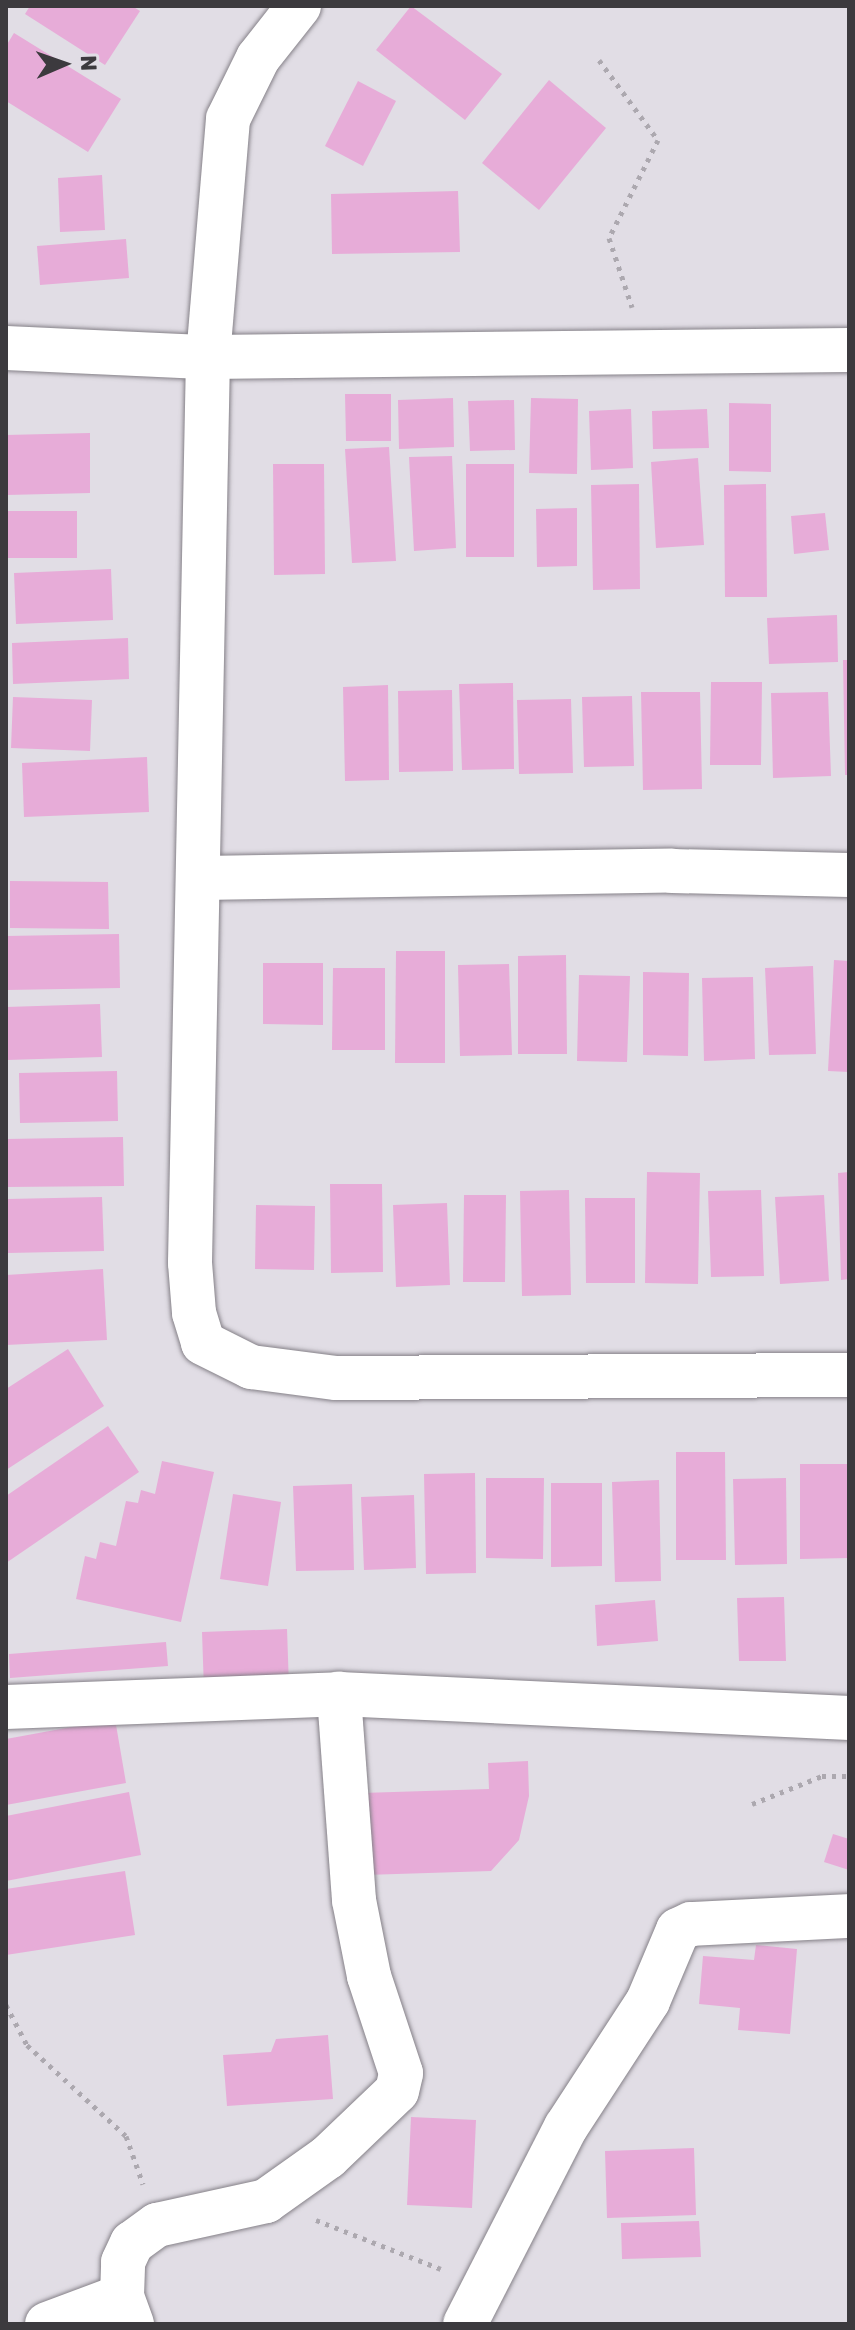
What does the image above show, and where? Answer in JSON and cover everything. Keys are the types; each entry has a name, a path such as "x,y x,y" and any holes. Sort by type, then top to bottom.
{"street":[{"path":"299,6 258,58 228,119 208,357 201,878 190,1263 194,1313 203,1343 251,1367 336,1378 849,1375"},
{"path":"6,348 208,357 646,349 849,350"},
{"path":"201,878 672,871 849,875"},
{"path":"47,2324 127,2310 123,2262 132,2243 157,2225 266,2201 328,2157 397,2091 401,2073 369,1976 354,1900 339,1694"},
{"path":"6,1707 339,1694 849,1718"},
{"path":"474,2305 566,2127 648,2001 678,1930 691,1924 849,1916"}],"path":[{"path":"599,60 658,140 609,238 646,349"},
{"path":"752,1804 822,1776 849,1776"},
{"path":"6,2005 27,2045 126,2136 157,2225"},
{"path":"266,2201 474,2305"}],"building":[{"path":"30,6 132,6 140,11 105,65 25,14"},
{"path":"411,6 502,74 465,120 376,50"},
{"path":"14,33 121,99 88,152 6,101 6,46"},
{"path":"549,80 606,128 539,210 482,163"},
{"path":"358,81 396,101 363,166 325,146"},
{"path":"102,175 105,230 60,232 58,178"},
{"path":"458,191 460,252 332,254 331,194"},
{"path":"126,239 129,278 40,285 37,246"},
{"path":"345,394 391,394 391,441 346,441"},
{"path":"453,398 454,447 399,449 398,400"},
{"path":"531,398 578,399 577,474 529,473"},
{"path":"514,400 515,450 470,451 468,401"},
{"path":"729,403 771,404 771,472 729,471"},
{"path":"631,409 633,468 591,470 589,411"},
{"path":"707,409 709,448 653,449 652,411"},
{"path":"90,433 90,493 6,495 6,435"},
{"path":"389,447 396,561 352,563 345,449"},
{"path":"452,456 456,548 414,551 409,457"},
{"path":"698,458 704,545 656,548 651,462"},
{"path":"273,464 324,464 325,574 274,575"},
{"path":"466,464 514,464 514,557 466,557"},
{"path":"639,484 640,589 593,590 591,485"},
{"path":"766,484 767,597 725,597 724,485"},
{"path":"577,508 577,566 537,567 536,509"},
{"path":"6,511 77,511 77,558 6,558"},
{"path":"825,513 829,550 794,554 791,516"},
{"path":"111,569 113,620 16,624 14,573"},
{"path":"837,615 838,662 769,664 767,618"},
{"path":"128,638 129,679 13,684 12,643"},
{"path":"843,660 849,660 849,775 845,775"},
{"path":"711,682 762,682 761,765 710,765"},
{"path":"513,683 514,769 462,770 459,684"},
{"path":"388,685 389,780 345,781 343,687"},
{"path":"452,690 453,771 399,772 398,691"},
{"path":"641,692 700,692 702,789 643,790"},
{"path":"828,692 831,776 773,778 771,693"},
{"path":"632,696 634,766 584,767 582,697"},
{"path":"13,697 92,700 90,751 11,748"},
{"path":"571,699 573,773 519,774 517,700"},
{"path":"147,757 149,812 24,817 22,763"},
{"path":"10,881 108,882 109,929 10,928"},
{"path":"119,934 120,988 6,990 6,936"},
{"path":"396,951 445,951 445,1063 395,1063"},
{"path":"566,955 567,1054 518,1054 518,956"},
{"path":"834,960 849,961 849,1072 828,1071"},
{"path":"263,963 323,963 323,1025 263,1024"},
{"path":"509,964 512,1055 460,1056 458,965"},
{"path":"813,966 816,1054 769,1055 765,968"},
{"path":"333,968 385,968 385,1050 332,1050"},
{"path":"643,972 689,973 688,1056 643,1055"},
{"path":"579,975 630,976 627,1062 577,1061"},
{"path":"753,977 755,1059 704,1061 702,978"},
{"path":"100,1004 102,1057 7,1060 6,1007"},
{"path":"117,1071 118,1121 20,1123 19,1073"},
{"path":"123,1137 124,1186 6,1187 6,1139"},
{"path":"647,1172 700,1173 698,1284 645,1283"},
{"path":"849,1172 849,1279 841,1280 838,1173"},
{"path":"330,1184 382,1184 383,1272 331,1273"},
{"path":"569,1190 571,1295 522,1296 520,1191"},
{"path":"761,1190 764,1276 711,1277 708,1191"},
{"path":"464,1195 506,1195 505,1282 463,1282"},
{"path":"824,1195 829,1281 780,1284 775,1197"},
{"path":"102,1197 104,1251 8,1253 7,1199"},
{"path":"585,1198 635,1198 635,1283 586,1283"},
{"path":"447,1203 450,1285 396,1287 393,1205"},
{"path":"256,1205 315,1206 314,1270 255,1269"},
{"path":"103,1269 107,1340 6,1345 6,1275"},
{"path":"68,1349 104,1406 6,1470 6,1389"},
{"path":"108,1426 139,1472 6,1563 6,1496"},
{"path":"676,1452 725,1452 726,1560 676,1560"},
{"path":"162,1461 214,1472 181,1622 76,1599 85,1556 96,1559 100,1542 116,1546 126,1501 138,1503 141,1490 155,1494"},
{"path":"800,1464 848,1464 849,1558 800,1559"},
{"path":"475,1473 476,1573 426,1574 424,1474"},
{"path":"486,1478 544,1478 543,1559 486,1558"},
{"path":"786,1478 787,1564 735,1565 733,1479"},
{"path":"659,1480 661,1581 615,1582 612,1482"},
{"path":"551,1483 602,1483 602,1566 551,1567"},
{"path":"352,1484 354,1570 296,1571 293,1486"},
{"path":"233,1494 281,1502 268,1586 220,1579"},
{"path":"414,1495 416,1568 364,1570 361,1497"},
{"path":"784,1597 786,1661 739,1661 737,1598"},
{"path":"655,1600 658,1641 597,1646 595,1605"},
{"path":"287,1629 289,1687 204,1690 202,1632"},
{"path":"166,1642 168,1666 10,1678 9,1654"},
{"path":"115,1719 126,1783 6,1805 6,1739"},
{"path":"528,1761 529,1796 519,1840 491,1871 365,1875 362,1793 489,1789 488,1763"},
{"path":"129,1792 141,1855 6,1881 6,1816"},
{"path":"833,1834 849,1839 849,1870 824,1862"},
{"path":"125,1871 135,1935 6,1955 6,1889"},
{"path":"756,1945 797,1949 790,2034 738,2030 740,2008 699,2004 703,1956 754,1960"},
{"path":"328,2035 333,2099 227,2106 223,2055 271,2052 276,2039"},
{"path":"411,2117 476,2120 472,2208 407,2205"},
{"path":"694,2148 696,2215 607,2218 605,2151"},
{"path":"699,2221 701,2257 622,2259 621,2223"}]}
